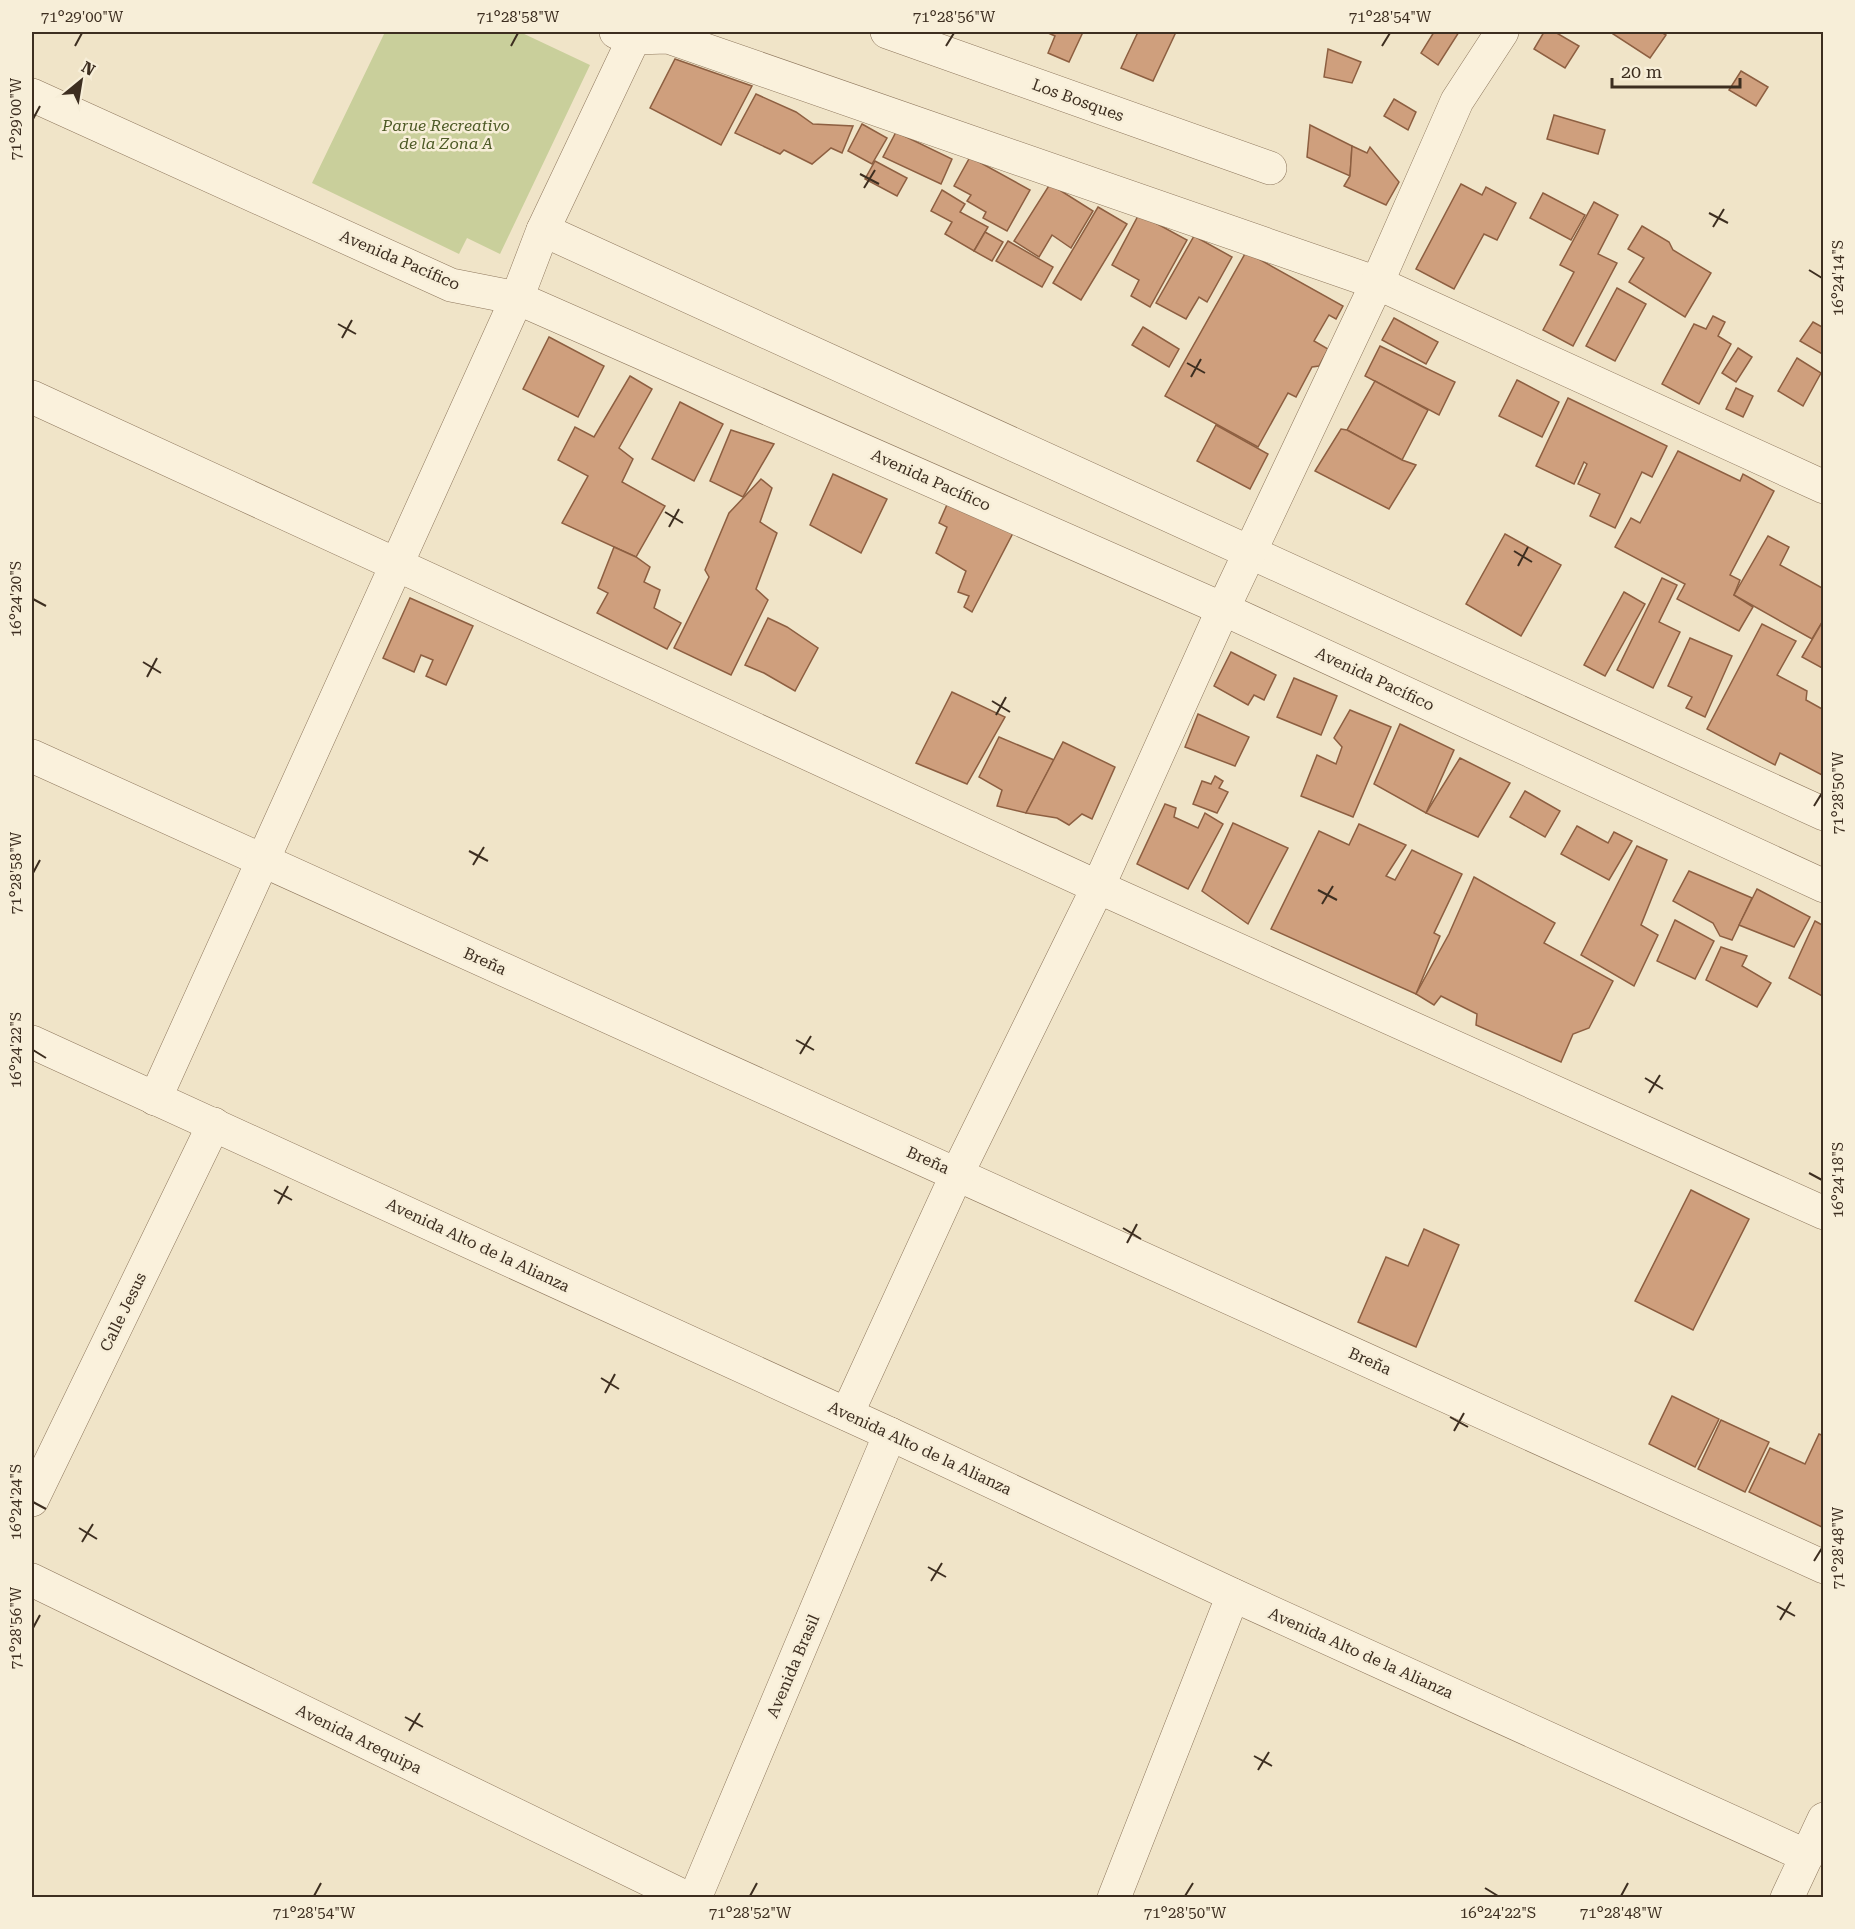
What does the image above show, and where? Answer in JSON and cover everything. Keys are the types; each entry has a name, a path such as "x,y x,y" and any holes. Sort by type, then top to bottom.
{"street":[{"name":"Los Bosques","path":"887,32 1270,168"},
{"path":"847,1414 957,1174 1098,887 1223,609 1377,284 1457,101 1503,32"},
{"path":"154,1098 517,298 625,35 668,38 1377,284 1824,487"},
{"name":"Avenida Pacífico","path":"32,95 451,285 517,298 1223,609 1824,886"},
{"path":"543,230 1824,814"},
{"path":"32,397 1098,887 1824,1213"},
{"name":"Breña","path":"32,756 1824,1567"},
{"name":"Avenida Alto de la Alianza","path":"32,1042 847,1414 1233,1595 1807,1856"},
{"name":"Calle Jesus","path":"32,1500 214,1124"},
{"name":"Avenida Brasil","path":"695,1898 890,1434"},
{"name":"Avenida Arequipa","path":"32,1580 687,1898"},
{"path":"1114,1898 1233,1595"},
{"path":"1787,1898 1824,1819"}],"green space":[{"name":"Parue Recreativo de la Zona A","path":"385,32 520,32 590,65 500,254 467,238 459,254 312,183"}],"building":[{"path":"1046,32 1083,32 1069,62 1048,53 1055,36"},
{"path":"1138,32 1176,32 1153,81 1121,68"},
{"path":"1434,32 1459,32 1438,65 1421,53"},
{"path":"1544,32 1555,32 1579,46 1565,68 1534,49"},
{"path":"1610,32 1661,32 1666,35 1650,58"},
{"path":"1328,49 1361,62 1352,83 1324,77"},
{"path":"675,59 752,86 721,145 650,108"},
{"path":"1741,71 1768,87 1756,106 1729,90"},
{"path":"756,94 796,112 813,124 853,126 842,153 831,148 812,164 784,150 780,154 735,133"},
{"path":"1394,99 1416,112 1408,130 1384,116"},
{"path":"1554,115 1605,130 1598,154 1547,139"},
{"path":"862,124 887,138 872,164 848,151"},
{"path":"1310,125 1352,146 1350,176 1307,157"},
{"path":"896,132 952,159 941,184 883,157"},
{"path":"1352,146 1367,153 1370,147 1399,182 1386,205 1344,186 1350,176"},
{"path":"970,157 1030,190 1007,231 983,218 986,212 967,201 971,195 954,186"},
{"path":"875,161 907,178 897,196 865,179"},
{"path":"1050,184 1093,211 1071,248 1052,235 1039,257 1014,241"},
{"path":"1461,184 1482,195 1486,187 1516,203 1497,240 1484,234 1454,289 1416,269"},
{"path":"942,190 965,204 960,212 988,227 974,251 945,234 952,222 931,211"},
{"path":"1543,193 1585,215 1571,240 1530,218"},
{"path":"1594,202 1618,215 1598,254 1617,263 1573,346 1543,330 1574,272 1560,265"},
{"path":"1098,207 1127,224 1081,300 1053,283"},
{"path":"1139,214 1187,240 1150,307 1131,296 1139,280 1112,265"},
{"path":"1642,226 1669,242 1673,250 1711,273 1685,317 1629,282 1644,258 1628,249"},
{"path":"985,232 1003,242 992,261 974,251"},
{"path":"1194,236 1232,257 1207,302 1199,297 1186,319 1156,303"},
{"path":"1008,241 1053,267 1042,287 996,261"},
{"path":"1246,252 1343,306 1336,319 1329,315 1314,341 1328,349 1319,366 1312,367 1296,397 1288,393 1258,447 1165,396"},
{"path":"1617,288 1646,304 1615,361 1586,346"},
{"path":"1713,316 1725,322 1718,336 1731,344 1699,404 1662,384 1694,324 1706,329"},
{"path":"1394,318 1438,342 1426,364 1382,340"},
{"path":"1813,322 1824,328 1824,355 1800,341"},
{"path":"1143,327 1179,349 1169,367 1132,345"},
{"path":"549,337 604,366 578,417 523,389"},
{"path":"1380,346 1455,382 1439,415 1365,376"},
{"path":"1738,348 1752,357 1736,382 1722,373"},
{"path":"1797,358 1821,373 1803,406 1778,391"},
{"path":"630,376 652,389 619,448 633,459 622,482 665,506 636,557 562,523 588,476 558,460 575,427 594,437"},
{"path":"1517,380 1559,402 1542,437 1499,416"},
{"path":"1375,381 1428,410 1402,460 1347,430"},
{"path":"1736,388 1753,396 1743,417 1726,409"},
{"path":"1568,398 1667,446 1652,477 1642,472 1615,528 1590,516 1600,494 1578,484 1587,464 1584,462 1574,484 1536,466"},
{"path":"680,402 723,424 694,481 652,459"},
{"path":"1216,425 1268,454 1250,489 1197,461"},
{"path":"1341,429 1416,465 1389,509 1315,471"},
{"path":"731,430 774,444 743,497 710,481"},
{"path":"1678,451 1740,481 1743,474 1774,491 1730,575 1740,580 1734,595 1753,607 1739,631 1677,599 1685,584 1615,547 1631,518 1640,523"},
{"path":"833,474 887,499 861,553 810,525"},
{"path":"761,479 772,488 760,522 777,533 756,589 768,600 731,675 674,648 709,577 705,570 729,513"},
{"path":"949,500 1013,533 972,612 964,607 969,596 958,592 966,571 936,553 947,527 939,523"},
{"path":"1505,534 1561,565 1521,636 1466,604"},
{"path":"1768,536 1789,547 1780,565 1824,589 1824,619 1812,639 1734,595"},
{"path":"614,547 636,557 650,567 644,582 660,590 654,608 681,623 667,649 597,613 608,593 598,588"},
{"path":"1662,578 1677,585 1659,622 1680,632 1653,688 1617,670"},
{"path":"1624,592 1645,604 1605,676 1584,665"},
{"path":"410,598 473,626 446,685 426,676 433,660 421,655 414,672 383,658"},
{"path":"768,618 787,627 818,648 795,691 745,665"},
{"path":"1824,619 1824,669 1802,657"},
{"path":"1762,624 1796,641 1777,675 1807,691 1806,700 1824,710 1824,776 1780,753 1775,765 1707,729"},
{"path":"1690,638 1732,656 1705,717 1686,708 1692,697 1668,686"},
{"path":"1231,652 1276,675 1264,700 1254,695 1248,705 1214,686"},
{"path":"1294,678 1337,696 1321,735 1277,717"},
{"path":"952,692 1005,717 967,784 916,763"},
{"path":"1350,710 1391,727 1353,817 1301,796 1317,755 1336,764 1342,747 1334,738"},
{"path":"1198,714 1249,737 1235,766 1185,747"},
{"path":"1400,724 1454,750 1426,813 1374,784"},
{"path":"999,737 1054,760 1026,813 997,806 1002,790 979,777"},
{"path":"1063,742 1115,767 1092,819 1082,814 1069,825 1057,818 1026,813"},
{"path":"1460,758 1510,783 1478,837 1426,813"},
{"path":"1215,776 1223,781 1219,788 1228,792 1217,813 1193,804 1202,781 1211,784"},
{"path":"1525,791 1560,811 1545,837 1510,817"},
{"path":"1165,804 1176,808 1174,817 1198,828 1205,813 1223,824 1188,889 1137,864"},
{"path":"1233,823 1288,848 1248,924 1202,891"},
{"path":"1359,824 1406,845 1386,876 1395,880 1412,850 1462,874 1434,933 1440,936 1416,994 1271,929 1319,831 1349,845"},
{"path":"1577,826 1608,843 1614,832 1632,841 1609,880 1561,854"},
{"path":"1637,846 1667,860 1641,925 1658,935 1634,986 1581,955"},
{"path":"1689,871 1752,898 1732,940 1720,936 1713,923 1673,901"},
{"path":"1474,877 1555,923 1544,943 1613,981 1589,1028 1573,1034 1561,1062 1476,1025 1477,1014 1441,996 1434,1005 1416,994 1449,934"},
{"path":"1757,889 1810,917 1794,947 1739,925"},
{"path":"1675,920 1714,941 1695,979 1657,961"},
{"path":"1815,921 1824,926 1824,997 1789,978"},
{"path":"1721,947 1747,956 1742,966 1771,983 1757,1007 1706,980"},
{"path":"1691,1190 1749,1219 1693,1330 1635,1301"},
{"path":"1424,1229 1459,1245 1416,1347 1358,1322 1386,1257 1408,1266"},
{"path":"1672,1396 1719,1419 1695,1467 1649,1444"},
{"path":"1721,1420 1769,1442 1745,1492 1698,1469"},
{"path":"1819,1434 1824,1436 1824,1528 1749,1492 1770,1448 1805,1464"}]}
